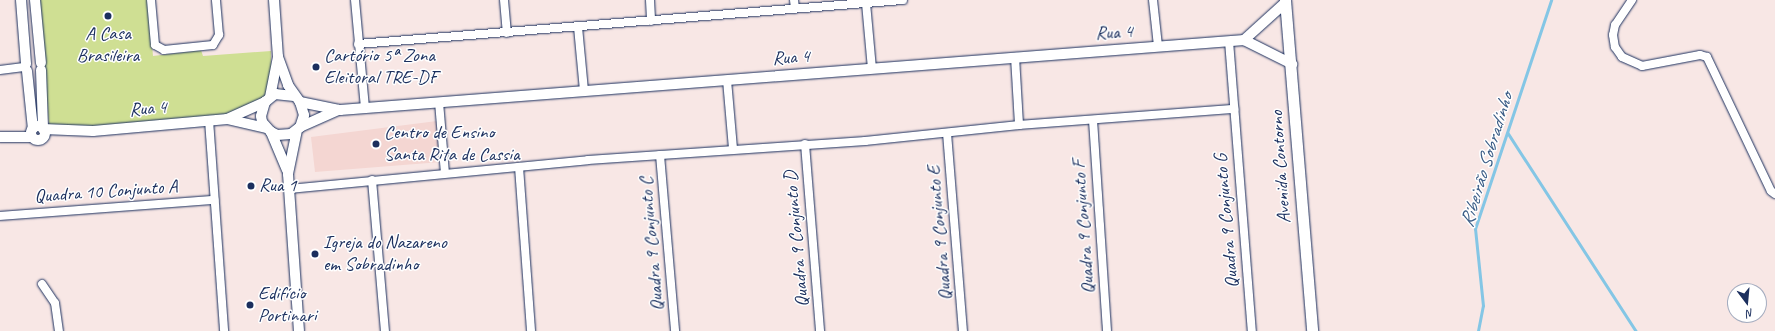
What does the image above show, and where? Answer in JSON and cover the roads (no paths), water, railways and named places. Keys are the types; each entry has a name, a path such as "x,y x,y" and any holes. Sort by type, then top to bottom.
{"main road":[{"name":"Avenida Contorno","path":"1285,1 1292,64 1312,331"}],"street":[{"path":"21,0 27,67 38,132"},
{"path":"35,0 41,67 38,132"},
{"path":"151,0 155,45 164,50 213,45 219,35 216,0"},
{"path":"274,0 278,57 267,100 261,116 288,174"},
{"path":"355,0 365,108"},
{"path":"504,0 507,33"},
{"path":"650,0 651,21"},
{"path":"358,44 651,21 794,4 866,3 903,0"},
{"path":"1153,0 1158,46"},
{"path":"1632,0 1615,26 1613,35 1615,47 1622,57 1642,66 1700,55 1707,57 1771,191 1775,194"},
{"path":"1285,1 1244,40 1292,64"},
{"path":"866,3 872,68"},
{"path":"578,27 584,91"},
{"name":"Rua 4","path":"340,110 1244,40"},
{"name":"Quadra 9 Conjunto G","path":"1230,41 1252,331"},
{"path":"278,57 304,115 298,129 288,174 299,331"},
{"path":"1014,57 1019,125"},
{"path":"27,67 34,74 41,67"},
{"path":"0,70 27,67"},
{"path":"727,80 734,150"},
{"path":"227,119 282,93 297,99 340,110"},
{"path":"439,102 445,172"},
{"path":"289,189 445,172 1234,109"},
{"path":"227,119 284,136 340,110"},
{"name":"Rua 4","path":"0,136 227,119"},
{"path":"209,120 224,331"},
{"name":"Quadra 9 Conjunto F","path":"1093,120 1107,331"},
{"name":"Quadra 9 Conjunto E","path":"947,133 964,331"},
{"name":"Quadra 9 Conjunto D","path":"805,144 820,331"},
{"name":"Quadra 9 Conjunto C","path":"660,155 675,331"},
{"path":"519,167 531,331"},
{"path":"372,180 385,331"},
{"name":"Quadra 10 Conjunto A","path":"0,216 214,200"},
{"path":"42,284 55,303 59,331"}],"waterway":[{"name":"Ribeirão Sobradinho","path":"1478,331 1483,306 1475,229 1551,0"},
{"path":"1508,133 1636,331"}],"place":[{"name":"A Casa Brasileira","path":"108,16"},
{"name":"Cartório 5ª Zona Eleitoral TRE-DF","path":"316,67"},
{"name":"Centro de Ensino Santa Rita de Cassia","path":"376,144"},
{"name":"Rua 1","path":"251,186"},
{"name":"Igreja do Nazareno em Sobradinho","path":"315,254"},
{"name":"Edifício Portinari","path":"250,305"}]}
